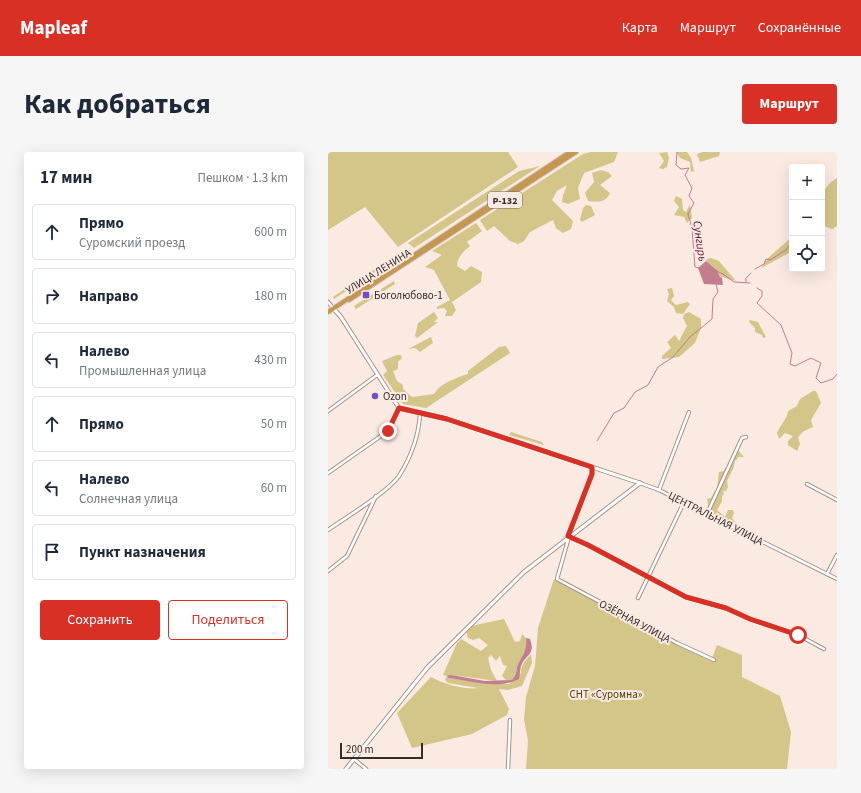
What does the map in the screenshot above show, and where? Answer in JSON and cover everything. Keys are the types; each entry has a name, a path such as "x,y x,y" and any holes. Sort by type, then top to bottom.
{"highway":[{"name":"Р-132","path":"432,246 570,152"},
{"name":"Р-132","path":"432,246 576,152"},
{"name":"УЛИЦА ЛЕНИНА","path":"328,312 432,246"}],"street":[{"path":"328,302 341,317 399,408 388,431 328,473"},
{"path":"328,411 377,375"},
{"name":"ЦЕНТРАЛЬНАЯ УЛИЦА","path":"399,408 447,419 659,490 837,579"},
{"path":"659,490 689,412"},
{"path":"328,530 377,496 398,477 410,454 419,430 420,413"},
{"path":"707,514 742,438 746,437"},
{"path":"568,536 592,474 592,467"},
{"path":"346,769 414,683 443,651 524,572 568,536 640,483"},
{"path":"807,484 837,500"},
{"path":"328,571 347,556 377,496"},
{"path":"638,598 649,578 684,502"},
{"path":"568,536 686,597 726,608 750,619 798,635 824,649"},
{"name":"ОЗЁРНАЯ УЛИЦА","path":"568,536 557,579 677,643 714,660"},
{"path":"827,574 837,555"},
{"path":"508,769 510,720"},
{"path":"354,758 366,769"}],"green space":[{"path":"328,152 508,152 518,167 398,247 365,207 328,230"},
{"path":"591,152 618,152 614,162 584,173 578,188 580,199 568,204 562,202 567,185 557,191 552,200 573,221 571,229 563,233 556,228 553,220 530,232 524,241 518,244 510,241 494,226 487,231 480,220 583,154"},
{"path":"667,152 669,158 667,167 663,169 659,168 664,161 659,153"},
{"path":"676,152 687,152 691,158 694,171 691,172 690,162 680,158"},
{"path":"703,152 720,152 719,156 700,162 697,154"},
{"path":"540,166 414,248 408,243 519,171"},
{"path":"601,170 608,172 612,176 600,185 610,193 604,200 598,202 588,201 585,193 594,182 592,173"},
{"path":"837,178 837,226 832,229 825,226 825,190 831,182"},
{"path":"676,196 682,199 683,210 686,212 690,204 692,218 687,223 684,217 674,215 679,207 674,201"},
{"path":"586,205 591,206 595,215 582,222 580,220 583,208"},
{"path":"476,223 482,231 467,242 470,246 463,252 457,266 465,271 471,266 482,272 481,282 452,302 456,310 452,316 445,316 447,311 444,308 437,309 437,307 450,300 434,270 425,267 442,255 432,251"},
{"path":"789,240 789,253 761,268 768,258"},
{"path":"711,258 719,261 736,281 719,276 718,271 706,261 707,259"},
{"path":"385,262 386,265 334,299 333,297"},
{"path":"394,281 395,284 356,309 354,306"},
{"path":"672,288 674,296 671,300 676,305 688,302 690,304 683,314 676,313 674,307 667,301 669,294 667,289"},
{"path":"434,312 438,318 434,322 438,322 417,338 415,336 418,323"},
{"path":"689,312 701,319 701,328 695,343 679,357 662,359 662,356 671,348 667,342 675,335 679,341 687,326 683,318 684,314"},
{"path":"750,320 758,322 766,337 763,338 762,335 755,332 755,328 749,322"},
{"path":"431,337 433,343 420,352 415,348 408,349"},
{"path":"506,346 510,353 426,408 403,404 383,375 387,371 382,361 397,355 401,355 402,358 398,362 398,369 393,371 397,381 403,385 403,389 412,397 434,394 444,384 468,374 468,371 499,347"},
{"path":"813,391 816,391 821,403 811,420 813,427 804,431 798,437 800,444 797,451 788,445 788,441 793,436 785,433 779,439 777,433 788,411 797,406 800,399"},
{"path":"511,432 542,442 544,445 509,435"},
{"path":"737,449 744,457 738,457 737,460 735,460 734,467 727,481 728,487 726,491 723,491 724,494 722,496 722,501 717,510 725,517 728,510 733,510 734,513 732,518 737,524 734,524 718,518 710,511"},
{"path":"725,468 727,469 709,508 707,499 711,498 717,488 719,472 724,471"},
{"name":"СНТ «Суромна»","path":"554,579 677,645 711,661 717,645 742,655 742,677 780,696 791,732 787,769 526,769 528,741 524,719 526,697 535,666 538,628"},
{"path":"504,619 515,642 520,641 522,634 526,638 525,651 512,680 507,681 502,676 507,666 503,665 500,656 496,661 491,655 488,658 491,670 497,681 451,675 449,678 495,684 509,684 521,673 525,661 531,654 532,663 522,686 508,690 499,689 509,709 507,715 472,734 412,748 397,713 431,677 458,687 478,688 448,683 445,680 447,676 443,675 457,643 461,639 481,651 488,645 479,638 473,640 468,638 466,631 471,626"}],"shaded area":[{"path":"706,261 718,271 719,276 722,278 723,285 704,284 698,268"},
{"path":"526,638 530,639 532,649 521,666 519,679 502,684 485,684 449,678 447,676 451,675 485,681 512,680 525,651"}],"waterway":[{"name":"Сунгирь","path":"677,152 676,165 681,169 689,168 685,175 692,188 689,196 694,203 688,214 692,228 695,267 699,268"},
{"path":"755,269 764,264 766,259 770,260 786,250 789,246"},
{"name":"Сунгирь","path":"718,272 734,282 750,283"},
{"path":"746,282 746,278 751,273"},
{"path":"597,441 614,413 624,408 635,392 648,385 658,367 673,357 690,337 712,319 713,299 718,292 716,284"},
{"name":"Сунгирь","path":"757,288 762,291 762,296 757,303 781,325 792,353 790,364 795,366 811,358 821,363 816,378 821,383 833,379 837,374"}],"place":[{"name":"Боголюбово-1","path":"366,295"},
{"name":"Ozon","path":"375,396"}],"route":[{"path":"388,431 399,408 447,419 592,467 592,474 568,536 686,597 726,608 750,619 798,635"}]}
